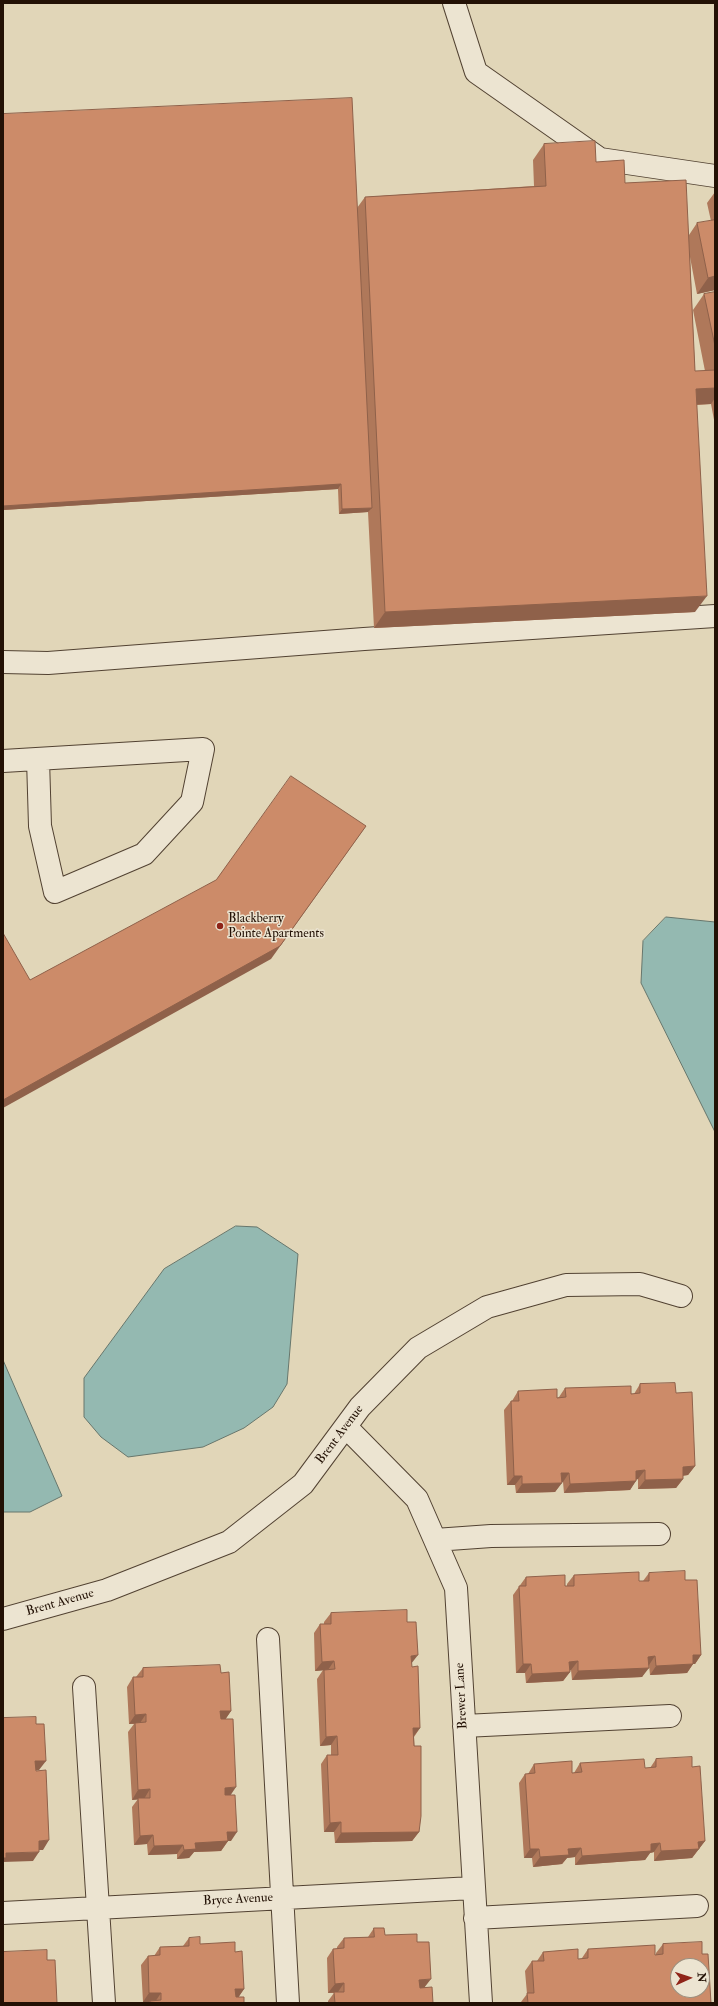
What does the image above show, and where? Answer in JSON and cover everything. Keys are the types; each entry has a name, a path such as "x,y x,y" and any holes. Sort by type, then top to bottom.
{"street":[{"path":"454,3 476,72 600,159 715,176"},
{"path":"3,662 48,663 364,639 715,616"},
{"path":"3,761 203,749 192,802 144,854 55,892 40,826 38,759"},
{"name":"Brent Avenue","path":"3,1619 108,1590 229,1542 303,1484 360,1407 418,1348 488,1307 566,1285 640,1284 681,1296"},
{"name":"Brewer Lane","path":"346,1427 417,1499 456,1588 481,2003"},
{"path":"435,1540 491,1536 659,1534"},
{"path":"268,1639 288,2003"},
{"path":"84,1687 104,2003"},
{"path":"464,1726 670,1716"},
{"name":"Bryce Avenue","path":"3,1913 473,1888"},
{"path":"475,1918 697,1906"}],"water":[{"path":"666,917 715,922 715,1132 641,983 643,941"},
{"path":"236,1226 257,1227 298,1254 287,1384 273,1407 244,1428 203,1447 128,1457 101,1437 84,1417 84,1378 164,1269"},
{"path":"3,1360 62,1496 30,1512 3,1512"}],"building":[{"path":"352,98 372,508 342,509 341,484 3,506 3,114"},
{"path":"595,141 596,162 624,160 625,183 686,180 695,371 715,370 715,388 696,389 707,596 385,612 365,197 546,186 544,144"},
{"path":"715,220 715,276 708,278 697,223"},
{"path":"715,292 715,346 704,294"},
{"name":"Blackberry Pointe Apartments","path":"291,776 366,826 280,946 3,1100 3,933 30,980 216,880"},
{"path":"675,1383 676,1393 692,1392 695,1466 683,1467 683,1479 645,1480 645,1470 636,1471 636,1481 570,1484 569,1473 561,1473 562,1483 522,1484 522,1476 514,1476 511,1401 519,1401 518,1391 557,1389 557,1398 566,1397 565,1388 631,1386 631,1394 640,1393 640,1384"},
{"path":"685,1571 685,1580 697,1580 701,1655 693,1655 693,1664 656,1666 655,1656 648,1657 649,1668 578,1671 578,1661 569,1662 570,1672 532,1674 531,1664 523,1664 519,1586 526,1586 526,1577 565,1575 565,1586 574,1586 574,1575 639,1572 639,1581 649,1581 649,1573"},
{"path":"407,1610 407,1622 416,1622 418,1655 411,1656 412,1667 418,1666 420,1728 413,1728 414,1746 421,1746 421,1816 419,1832 341,1833 341,1822 330,1823 327,1755 338,1755 337,1736 326,1737 324,1670 335,1669 334,1661 322,1662 320,1624 331,1624 331,1613"},
{"path":"220,1665 221,1673 229,1672 231,1711 220,1711 221,1719 233,1719 236,1787 225,1788 225,1795 235,1795 237,1832 227,1832 228,1841 195,1843 196,1849 184,1850 183,1845 154,1846 153,1835 140,1836 138,1798 150,1798 150,1789 138,1790 135,1723 146,1722 146,1714 135,1715 133,1677 143,1677 143,1668"},
{"path":"36,1717 36,1724 44,1724 46,1761 35,1761 36,1771 46,1770 49,1840 39,1841 39,1852 6,1853 6,1858 3,1858 3,1718"},
{"path":"692,1757 692,1767 700,1766 705,1841 698,1842 699,1849 661,1851 660,1843 651,1844 651,1851 582,1856 581,1848 568,1849 569,1855 540,1857 539,1849 530,1849 525,1774 535,1773 534,1764 572,1761 572,1773 582,1772 580,1763 644,1759 645,1768 656,1767 656,1759"},
{"path":"374,1928 384,1928 385,1935 417,1934 417,1942 429,1942 431,1979 419,1980 420,1988 432,1987 433,2003 335,2003 334,1992 344,1992 344,1983 335,1984 333,1949 344,1948 344,1938 374,1937"},
{"path":"200,1937 200,1944 235,1942 235,1952 242,1951 244,1989 235,1989 236,1997 244,1997 244,2003 150,2003 150,2001 161,2000 161,1993 149,1993 148,1956 160,1955 160,1947 189,1946 189,1938"},
{"path":"702,1942 702,1954 708,1954 708,1958 670,1958 670,1998 710,1998 710,1987 711,2003 528,2003 527,1993 534,1993 532,1961 544,1961 543,1952 578,1949 578,1959 588,1958 588,1949 655,1945 655,1955 663,1954 663,1944"},
{"path":"47,1950 47,1960 55,1960 57,2003 3,2003 3,1952"}],"place":[{"name":"Blackberry Pointe Apartments","path":"220,926"}]}
